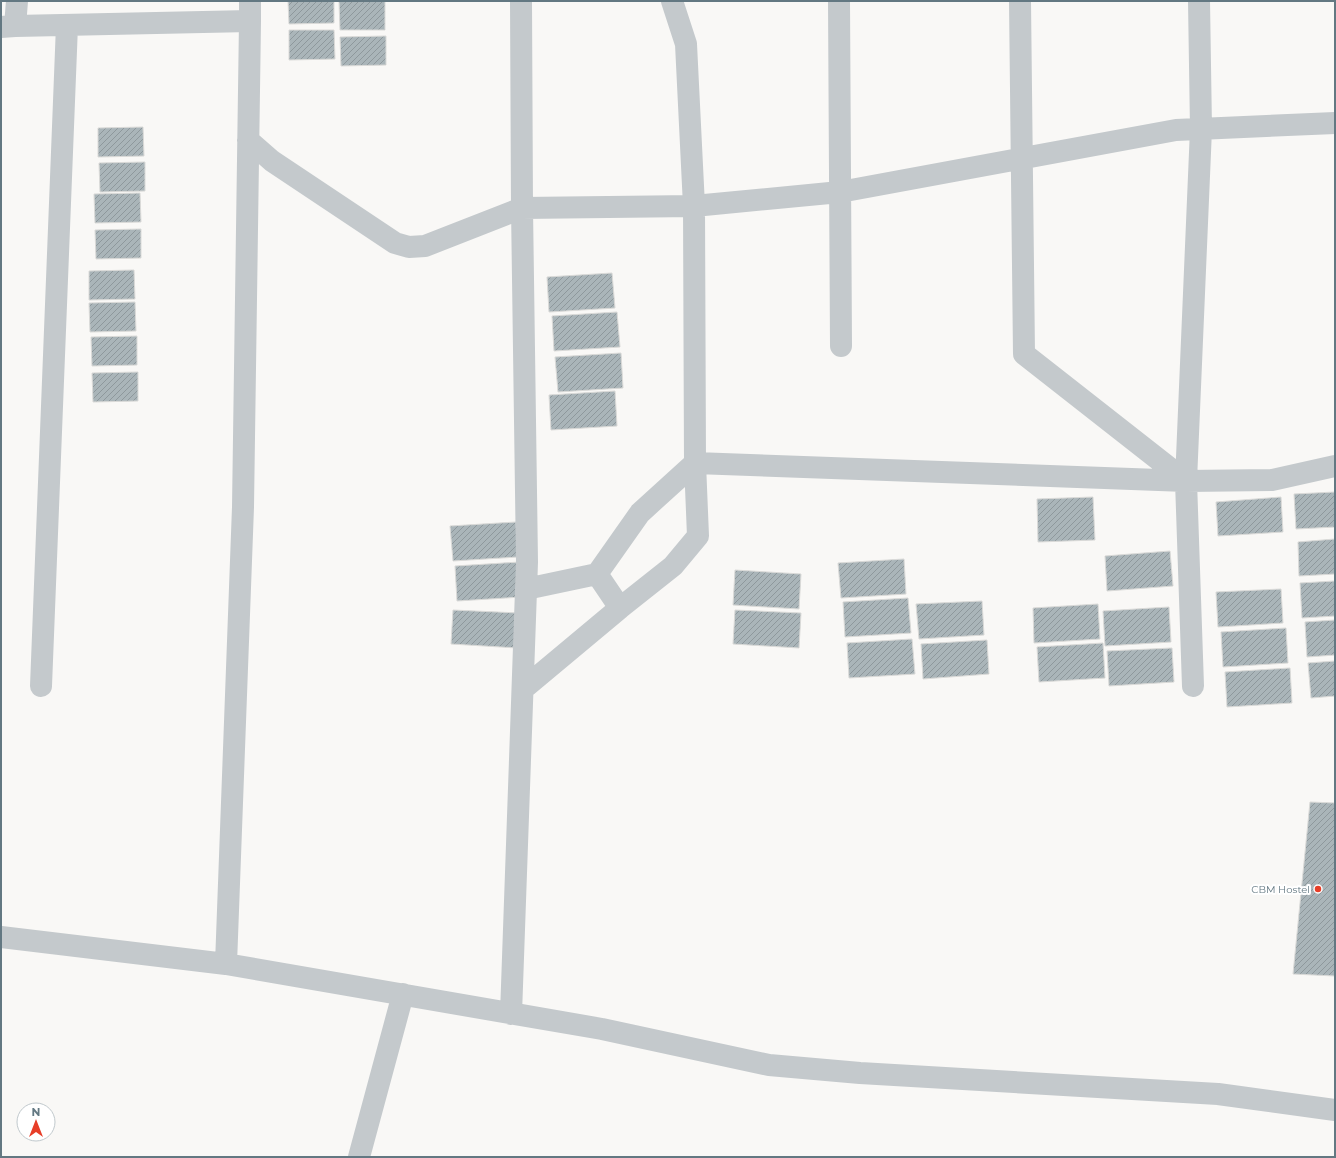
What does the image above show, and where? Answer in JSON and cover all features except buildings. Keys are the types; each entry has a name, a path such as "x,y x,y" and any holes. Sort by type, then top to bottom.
{"street":[{"path":"17,1 8,27 68,26 250,11 243,515 226,964"},
{"path":"511,1014 527,562 522,208 521,1"},
{"path":"523,689 672,566 698,536 695,462 694,206 686,44 672,1"},
{"path":"840,1 841,346"},
{"path":"1020,1 1024,354 1186,481"},
{"path":"1193,686 1186,481 1201,129 1199,1"},
{"path":"41,686 68,26"},
{"path":"248,140 272,161 395,243 409,246 425,246 522,208 694,206 840,192 1176,130 1335,123"},
{"path":"526,589 597,574 640,513 695,462 1186,481 1272,480 1335,466"},
{"path":"597,574 620,608"},
{"path":"1,937 226,964 602,1029 769,1065 1218,1094 1335,1110"},
{"path":"359,1157 403,994"}],"place":[{"name":"CBM Hostel","path":"1318,889"}]}
